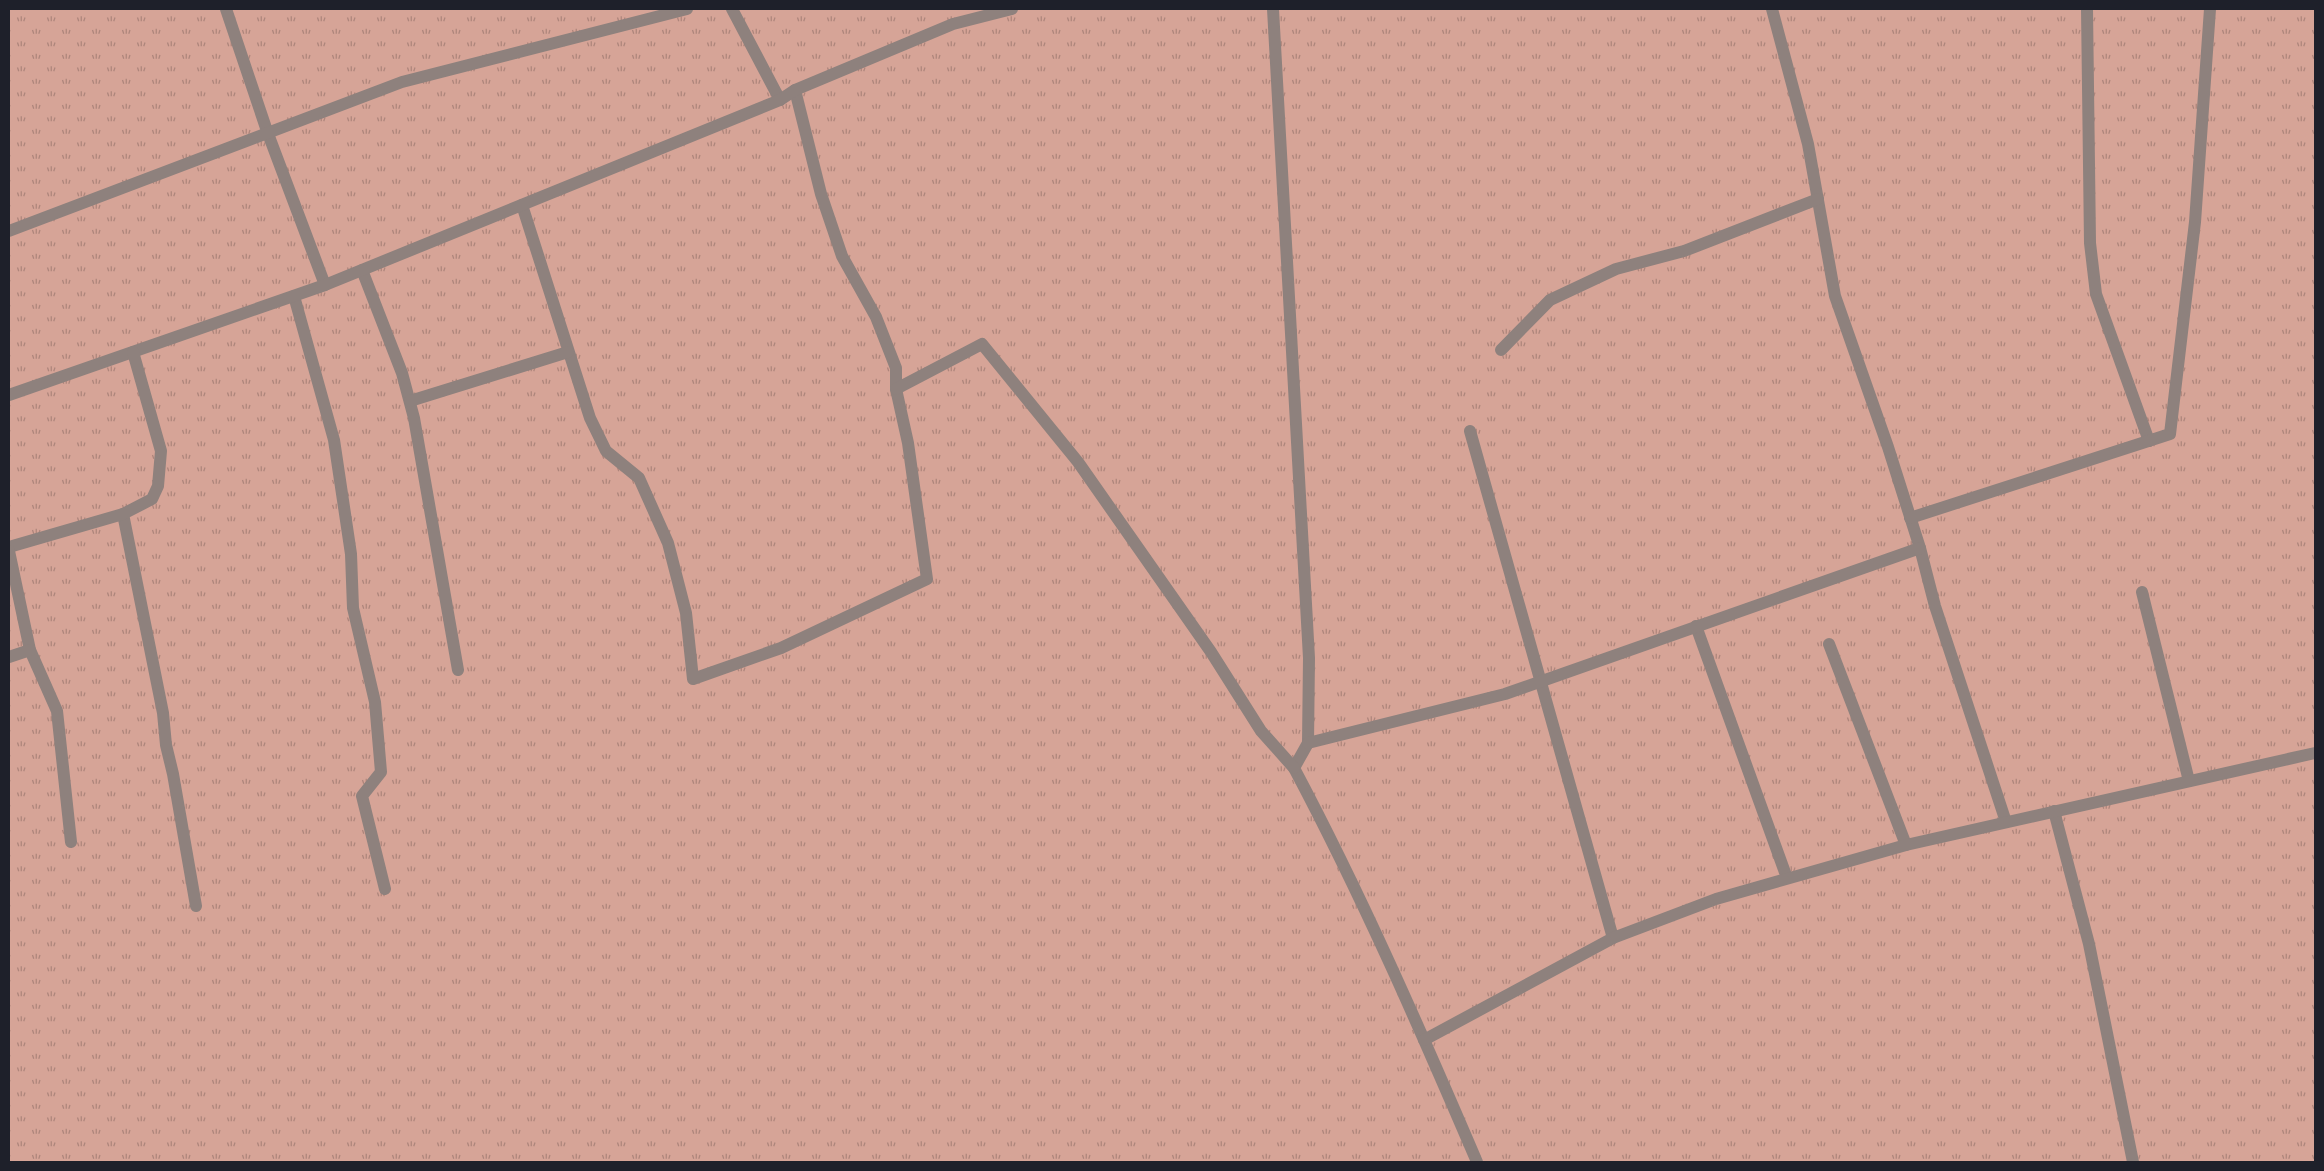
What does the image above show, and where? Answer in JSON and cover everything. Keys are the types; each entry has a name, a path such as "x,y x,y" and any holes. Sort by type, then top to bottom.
{"street":[{"path":"226,9 268,131 325,285"},
{"path":"9,231 268,131 402,82 687,9"},
{"path":"732,9 780,100"},
{"path":"9,395 325,285 780,100 795,90 953,24 1012,9"},
{"path":"1273,9 1309,658 1308,743 1294,768"},
{"path":"1772,9 1808,144 1835,296 1920,548 1934,606 2006,822"},
{"path":"2087,9 2090,243 2096,294 2148,441"},
{"path":"1910,518 2170,434 2195,222 2210,9"},
{"path":"522,205 590,418 606,451 640,478 668,543 686,613 692,679 781,648 927,579 908,442 896,390 896,368 876,318 842,256 821,194 795,90"},
{"path":"1501,350 1550,300 1616,269 1684,250 1818,199"},
{"path":"362,270 402,373 410,401 458,670"},
{"path":"294,296 334,440 351,554 353,608 375,702 381,772 362,796 385,889"},
{"path":"896,390 982,344 1078,462 1210,652 1261,732 1294,768 1337,848 1477,1162"},
{"path":"9,546 123,514 152,499 158,486 161,452 133,352"},
{"path":"410,401 568,352"},
{"path":"1470,431 1613,938"},
{"path":"123,514 163,713 166,746 173,774 196,906"},
{"path":"1308,743 1505,694 1920,548"},
{"path":"9,551 30,650 57,710 71,842"},
{"path":"2142,592 2189,781"},
{"path":"1696,626 1787,878"},
{"path":"1829,644 1906,845"},
{"path":"9,658 30,650"},
{"path":"1424,1040 1613,938 1716,899 1906,845 2315,753"},
{"path":"2054,811 2089,944 2133,1162"}],"green space":[{"path":"9,9 2315,9 2315,1162 9,1162"}]}
